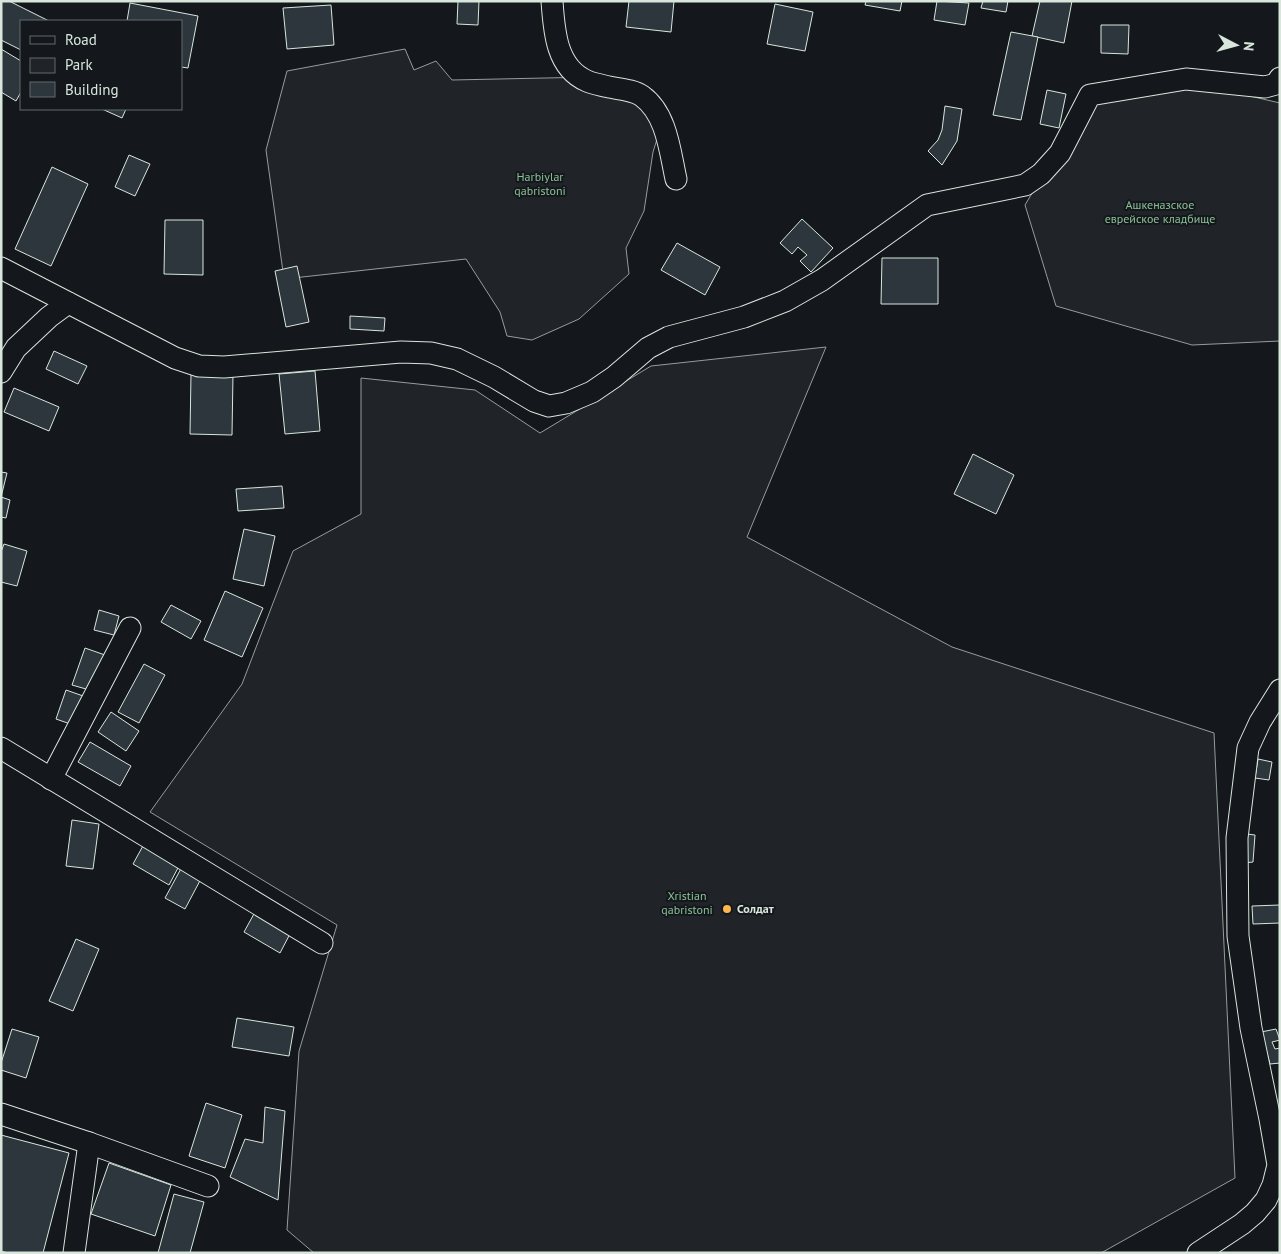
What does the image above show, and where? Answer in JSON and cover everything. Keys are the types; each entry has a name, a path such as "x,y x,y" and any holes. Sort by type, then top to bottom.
{"street":[{"path":"552,1 556,40 563,59 574,72 586,81 641,95 652,105 666,132 676,179"},
{"path":"1,268 175,358 199,366 224,367 401,352 431,353 458,359 494,377 534,401 549,406 566,403 592,392 614,378 648,348 670,337 744,317 785,301 822,280 927,205 1025,185 1041,174 1060,153 1090,95 1186,79 1265,87 1276,84 1280,78"},
{"path":"1,372 16,348 49,317 68,303"},
{"path":"50,779 130,628"},
{"path":"1198,1253 1242,1224 1255,1213 1266,1200 1273,1186 1278,1165 1251,1028 1238,936 1237,838 1248,748 1260,722 1280,690"},
{"path":"1,748 322,942"},
{"path":"1,1114 89,1142 208,1186"},
{"path":"74,1253 89,1142"}],"green space":[{"name":"Harbiylar qabristoni","path":"405,49 414,70 436,61 452,80 592,77 663,120 653,152 644,211 626,248 629,274 579,319 532,340 507,336 500,312 466,259 284,279 266,150 287,71"},
{"name":"Ашкеназское еврейское кладбище","path":"1176,79 1280,103 1280,341 1192,345 1056,306 1025,205 1089,98"},
{"name":"Xristian qabristoni","path":"826,347 747,537 952,647 1214,733 1235,1178 1101,1253 314,1253 287,1230 299,1051 337,925 150,812 242,684 293,551 361,514 361,378 475,390 540,433 651,366"}],"building":[{"path":"1,1 9,1 47,20 20,20 20,50 1,40"},
{"path":"458,1 479,1 478,25 457,24"},
{"path":"629,1 674,1 671,32 626,27"},
{"path":"866,1 902,1 900,11 865,5"},
{"path":"937,1 969,3 965,25 934,20"},
{"path":"983,1 1008,1 1006,12 981,8"},
{"path":"1040,1 1072,1 1064,43 1032,36"},
{"path":"130,3 198,16 188,68 182,67 182,20 127,20"},
{"path":"775,4 813,12 805,51 767,44"},
{"path":"331,5 334,45 287,49 283,8"},
{"path":"1101,25 1129,25 1128,54 1101,53"},
{"path":"1011,32 1038,37 1021,120 993,115"},
{"path":"1,49 20,60 20,94 16,101 1,92"},
{"path":"1047,90 1066,94 1059,128 1040,124"},
{"path":"945,106 962,109 957,141 942,165 928,151 938,140 942,130"},
{"path":"104,110 126,110 122,118"},
{"path":"129,155 150,164 135,196 115,187"},
{"path":"52,167 88,184 51,266 15,249"},
{"path":"802,219 833,248 811,272 800,261 807,255 798,247 792,254 780,243"},
{"path":"165,220 203,220 203,275 164,274"},
{"path":"677,243 720,267 705,295 661,270"},
{"path":"882,258 938,258 938,304 881,304"},
{"path":"297,266 309,322 286,327 275,271"},
{"path":"350,316 385,318 384,331 350,329"},
{"path":"54,351 87,366 78,384 46,369"},
{"path":"315,371 320,431 285,434 279,374"},
{"path":"191,374 233,374 232,435 190,434"},
{"path":"14,388 59,407 49,431 4,412"},
{"path":"973,454 1014,475 996,514 954,494"},
{"path":"1,472 7,473 1,497"},
{"path":"282,486 284,508 238,511 236,489"},
{"path":"1,497 10,500 6,518 1,517"},
{"path":"244,529 275,536 264,586 233,579"},
{"path":"4,544 27,551 17,586 1,582 1,552"},
{"path":"225,591 263,608 242,657 204,640"},
{"path":"171,605 201,621 191,639 161,622"},
{"path":"99,610 119,616 114,635 94,630"},
{"path":"85,648 105,655 93,691 72,685"},
{"path":"144,664 165,675 139,723 118,712"},
{"path":"66,690 86,697 76,726 56,719"},
{"path":"111,712 139,731 126,751 98,732"},
{"path":"90,742 131,766 120,786 78,762"},
{"path":"1258,759 1272,762 1269,780 1255,778"},
{"path":"72,820 99,824 93,869 66,866"},
{"path":"1247,834 1255,835 1253,862 1244,863"},
{"path":"144,844 180,864 169,885 133,864"},
{"path":"183,865 203,875 185,909 165,898"},
{"path":"1280,905 1280,923 1253,924 1252,906"},
{"path":"255,912 291,932 280,953 244,932"},
{"path":"76,939 99,949 73,1011 49,1001"},
{"path":"237,1018 294,1027 289,1056 232,1047"},
{"path":"12,1029 39,1037 26,1078 1,1070 1,1063"},
{"path":"1276,1029 1280,1040 1272,1042 1275,1049 1280,1048 1280,1063 1270,1064 1261,1032"},
{"path":"206,1103 242,1115 225,1168 189,1156"},
{"path":"265,1107 285,1111 278,1200 230,1177 245,1139 263,1143"},
{"path":"1,1135 69,1153 43,1253 8,1253 1,1251"},
{"path":"109,1163 171,1185 155,1236 91,1214"},
{"path":"174,1194 204,1202 190,1253 158,1253"}],"place":[{"name":"Солдат","path":"727,909"}]}
